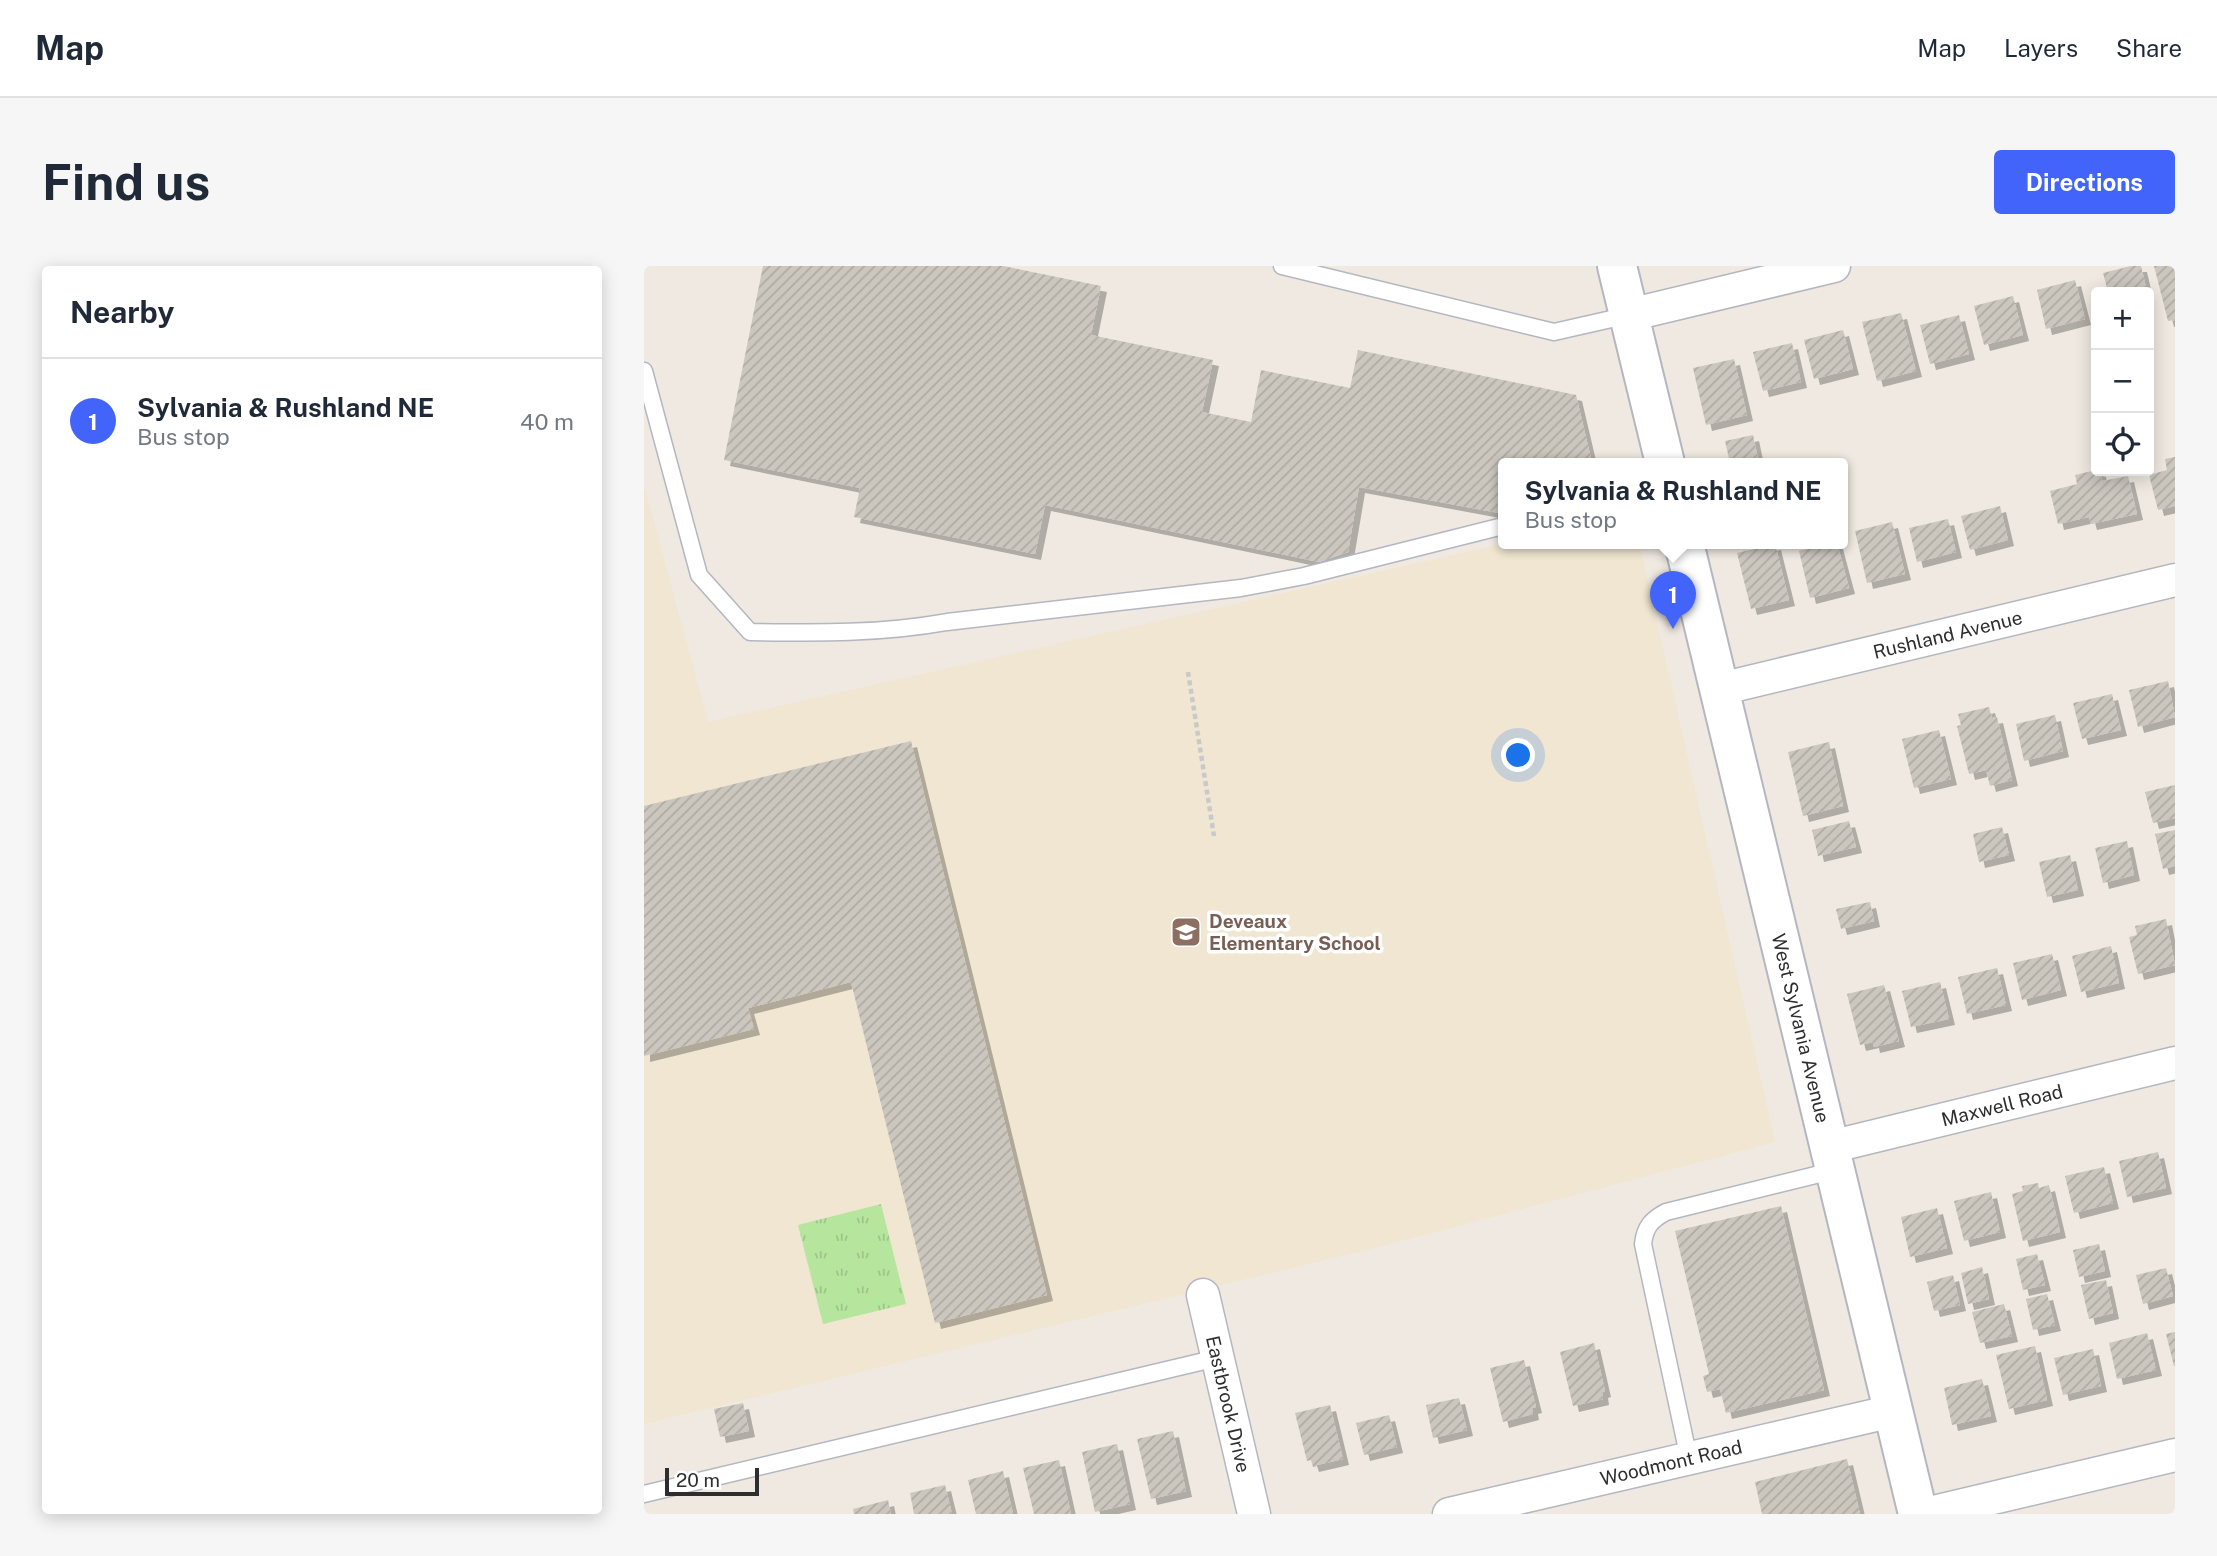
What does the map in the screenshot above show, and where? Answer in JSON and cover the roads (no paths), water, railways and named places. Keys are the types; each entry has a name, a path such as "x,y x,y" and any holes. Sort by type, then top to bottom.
{"main road":[{"path":"1617,266 1664,458"},
{"name":"West Sylvania Avenue","path":"1685,549 1918,1514"}],"street":[{"path":"1629,315 1834,266"},
{"name":"Rushland Avenue","path":"1720,689 2175,580"},
{"name":"Maxwell Road","path":"1833,1158 2175,1063"},
{"name":"Eastbrook Drive","path":"1203,1295 1254,1514"},
{"name":"Woodmont Road","path":"1449,1514 1893,1411"},
{"path":"1925,1514 2175,1455"}],"lane":[{"path":"1282,266 1554,331 1629,315"},
{"path":"644,370 699,575 751,632 863,633 908,629 947,622 1241,588 1304,576 1498,527"},
{"path":"1689,1459 1643,1244 1645,1232 1653,1219 1666,1212 1833,1158"},
{"path":"644,1494 1217,1359"}],"place":[{"name":"Sylvania & Rushland NE","path":"1673,629"},
{"name":"Deveaux Elementary School","path":"1186,932"}]}
